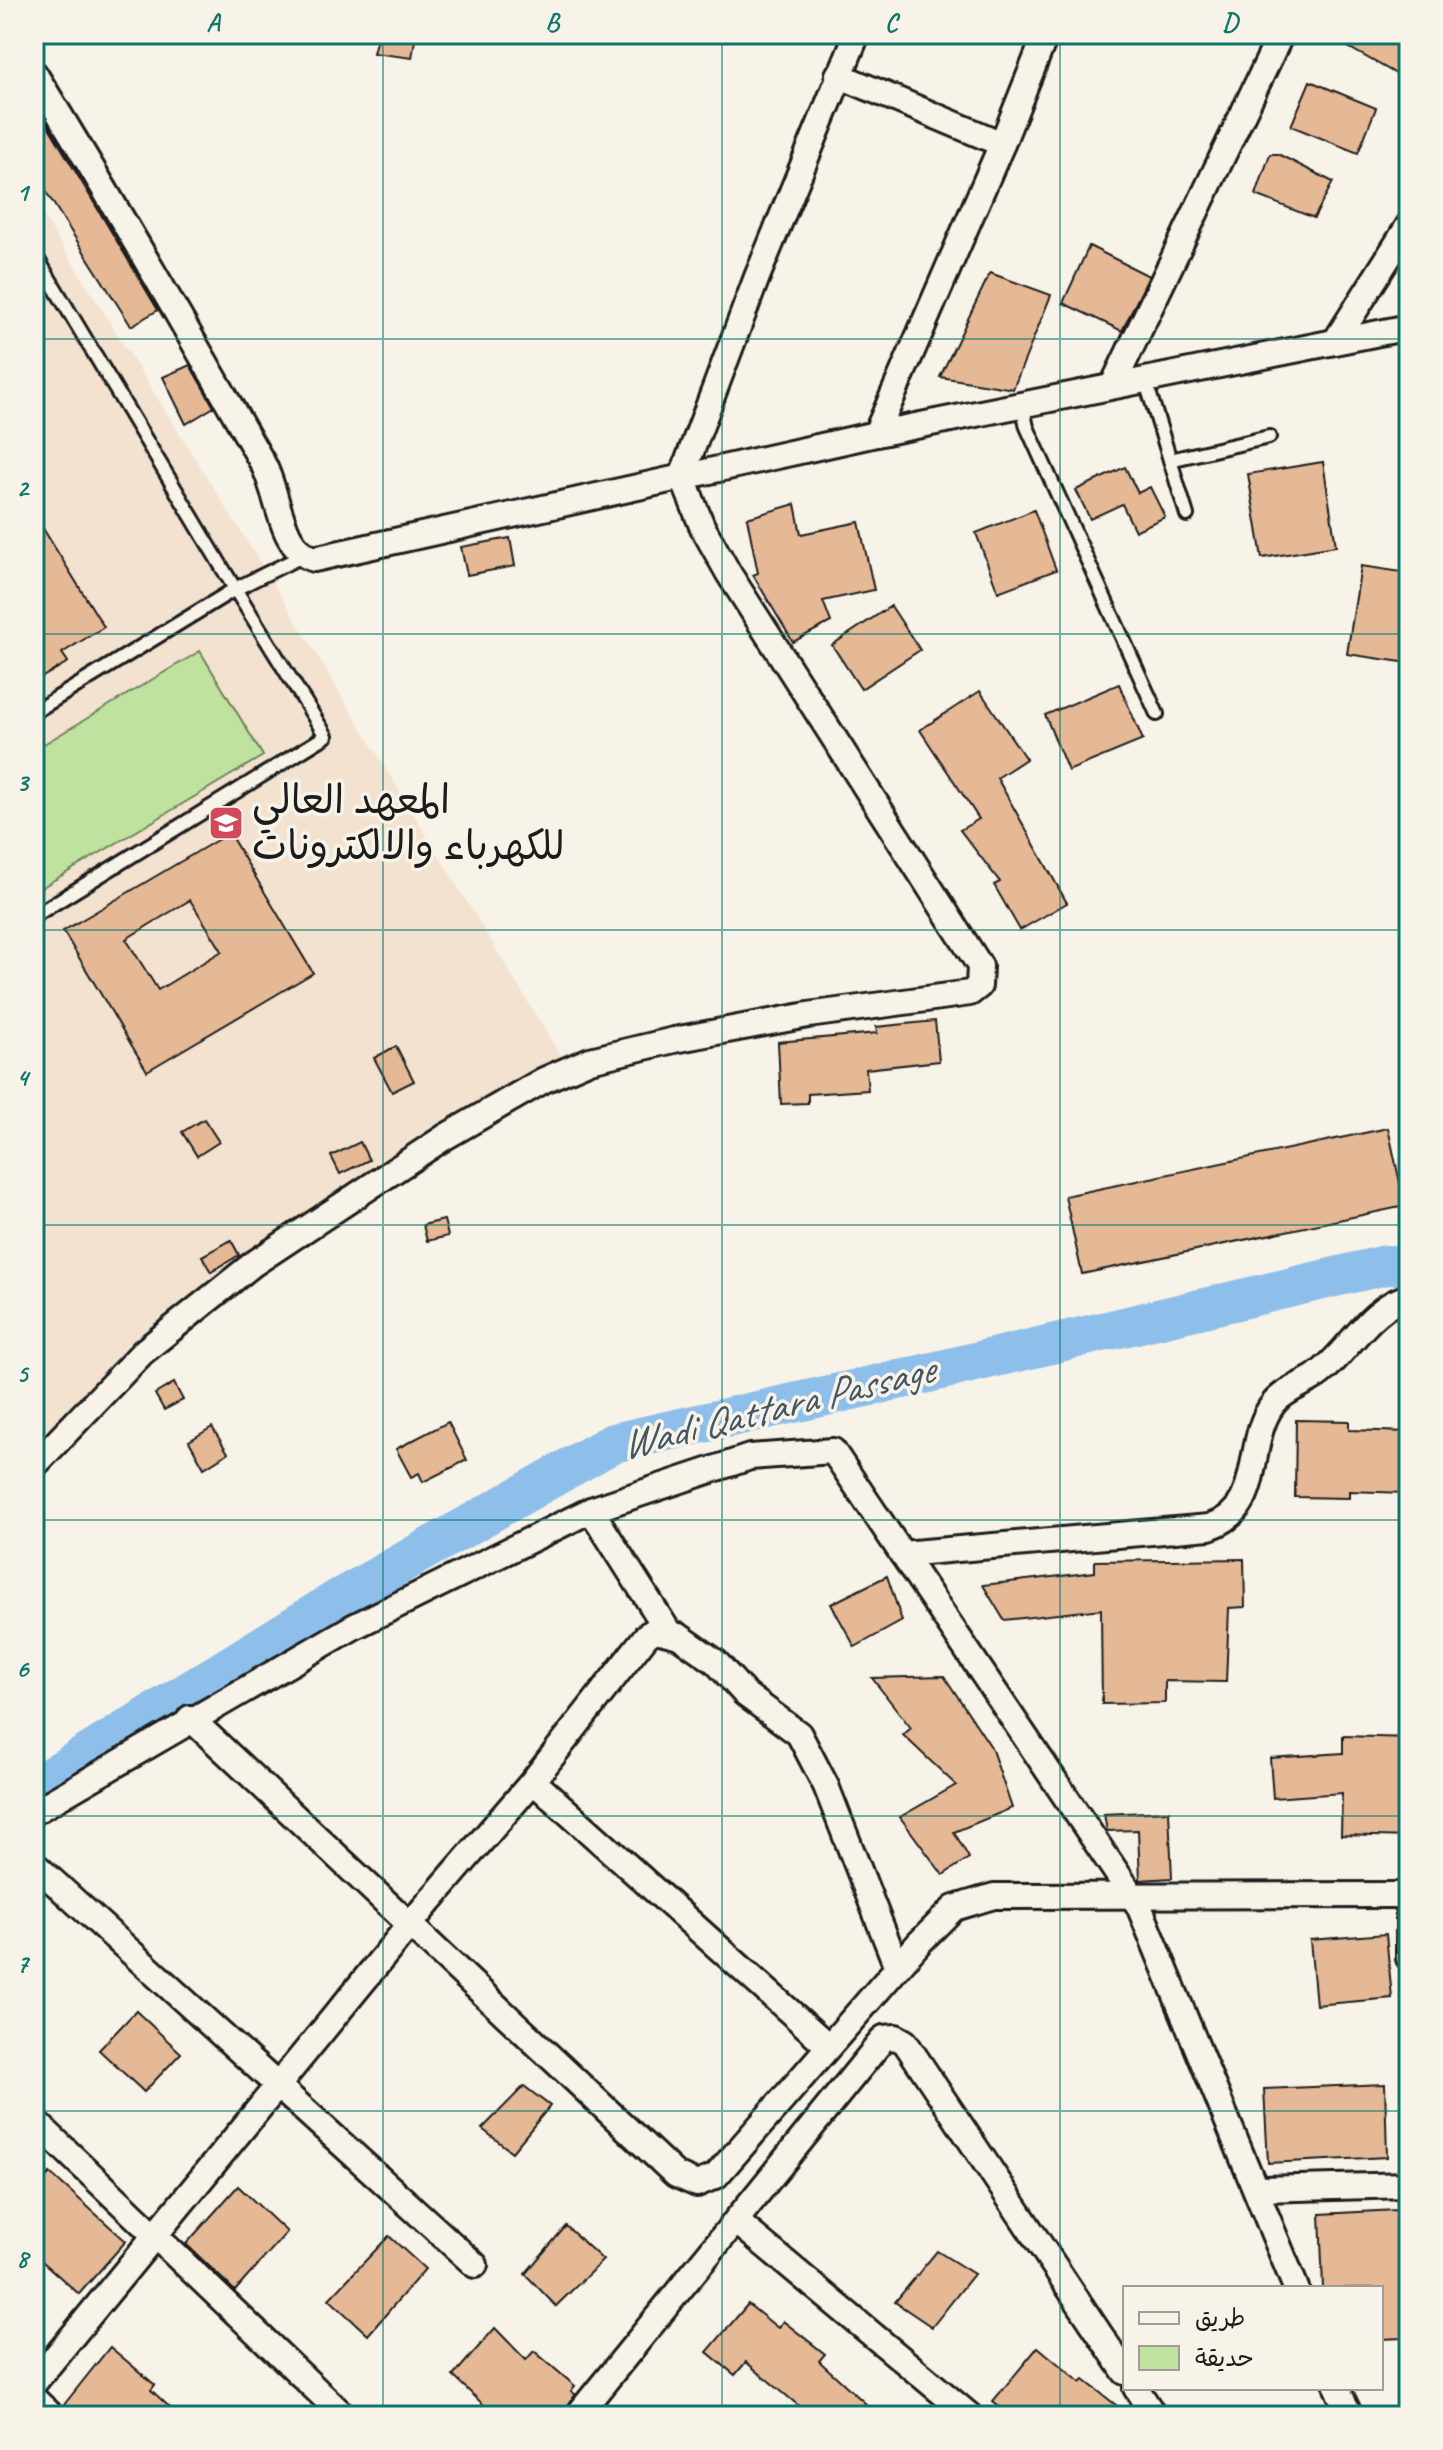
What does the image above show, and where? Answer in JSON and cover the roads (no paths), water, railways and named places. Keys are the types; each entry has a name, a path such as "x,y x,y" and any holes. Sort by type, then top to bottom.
{"street":[{"path":"34,1466 143,1352 253,1264 432,1145 544,1080 590,1060 674,1040 808,1015 970,993 979,986 982,975 980,966 729,574 702,526 682,476 838,75 857,34"},
{"path":"876,434 1002,144 1046,34"},
{"path":"1113,385 1281,34"},
{"path":"34,73 116,206 272,480 293,547 302,556 314,559 876,434 1409,327"},
{"path":"838,75 1002,144"},
{"path":"1335,342 1409,225"},
{"path":"902,1554 1209,1527 1228,1521 1244,1501 1256,1451 1273,1404 1317,1375 1367,1324 1409,1297"},
{"path":"34,1812 190,1718 353,1627 591,1510 750,1457 833,1451 1145,1917 1295,2286"},
{"path":"591,1510 668,1631 716,1662 745,1694 799,1734 826,1786 897,1967"},
{"path":"34,2383 280,2088 411,1923 533,1781 647,1635 656,1630 668,1631"},
{"path":"190,1718 676,2175 697,2184 716,2176 897,1967 954,1908 971,1901 994,1896 1132,1894 1409,1895 1409,1958"},
{"path":"533,1781 827,2045"},
{"path":"34,1864 475,2265"},
{"path":"585,2413 884,2038 896,2037 905,2042 1123,2369"},
{"path":"34,2120 344,2416"},
{"path":"1258,2189 1409,2185"},
{"path":"736,2221 970,2416"},
{"path":"1137,2390 1149,2414"},
{"path":"1338,2390 1350,2416"},
{"path":"34,2399 52,2416"}],"lane":[{"path":"34,253 326,736 34,916"},
{"path":"1145,379 1187,515"},
{"path":"1022,405 1027,427 1157,714"},
{"path":"1170,460 1269,437"},
{"path":"34,712 235,589 302,556"}],"waterway":[{"name":"Wadi Qattara Passage","path":"34,1787 335,1601 613,1443 920,1375 1386,1265 1409,1265"}],"place":[{"name":"المعهد العالي للكهرباء والالكترونات","path":"226,823"}]}
